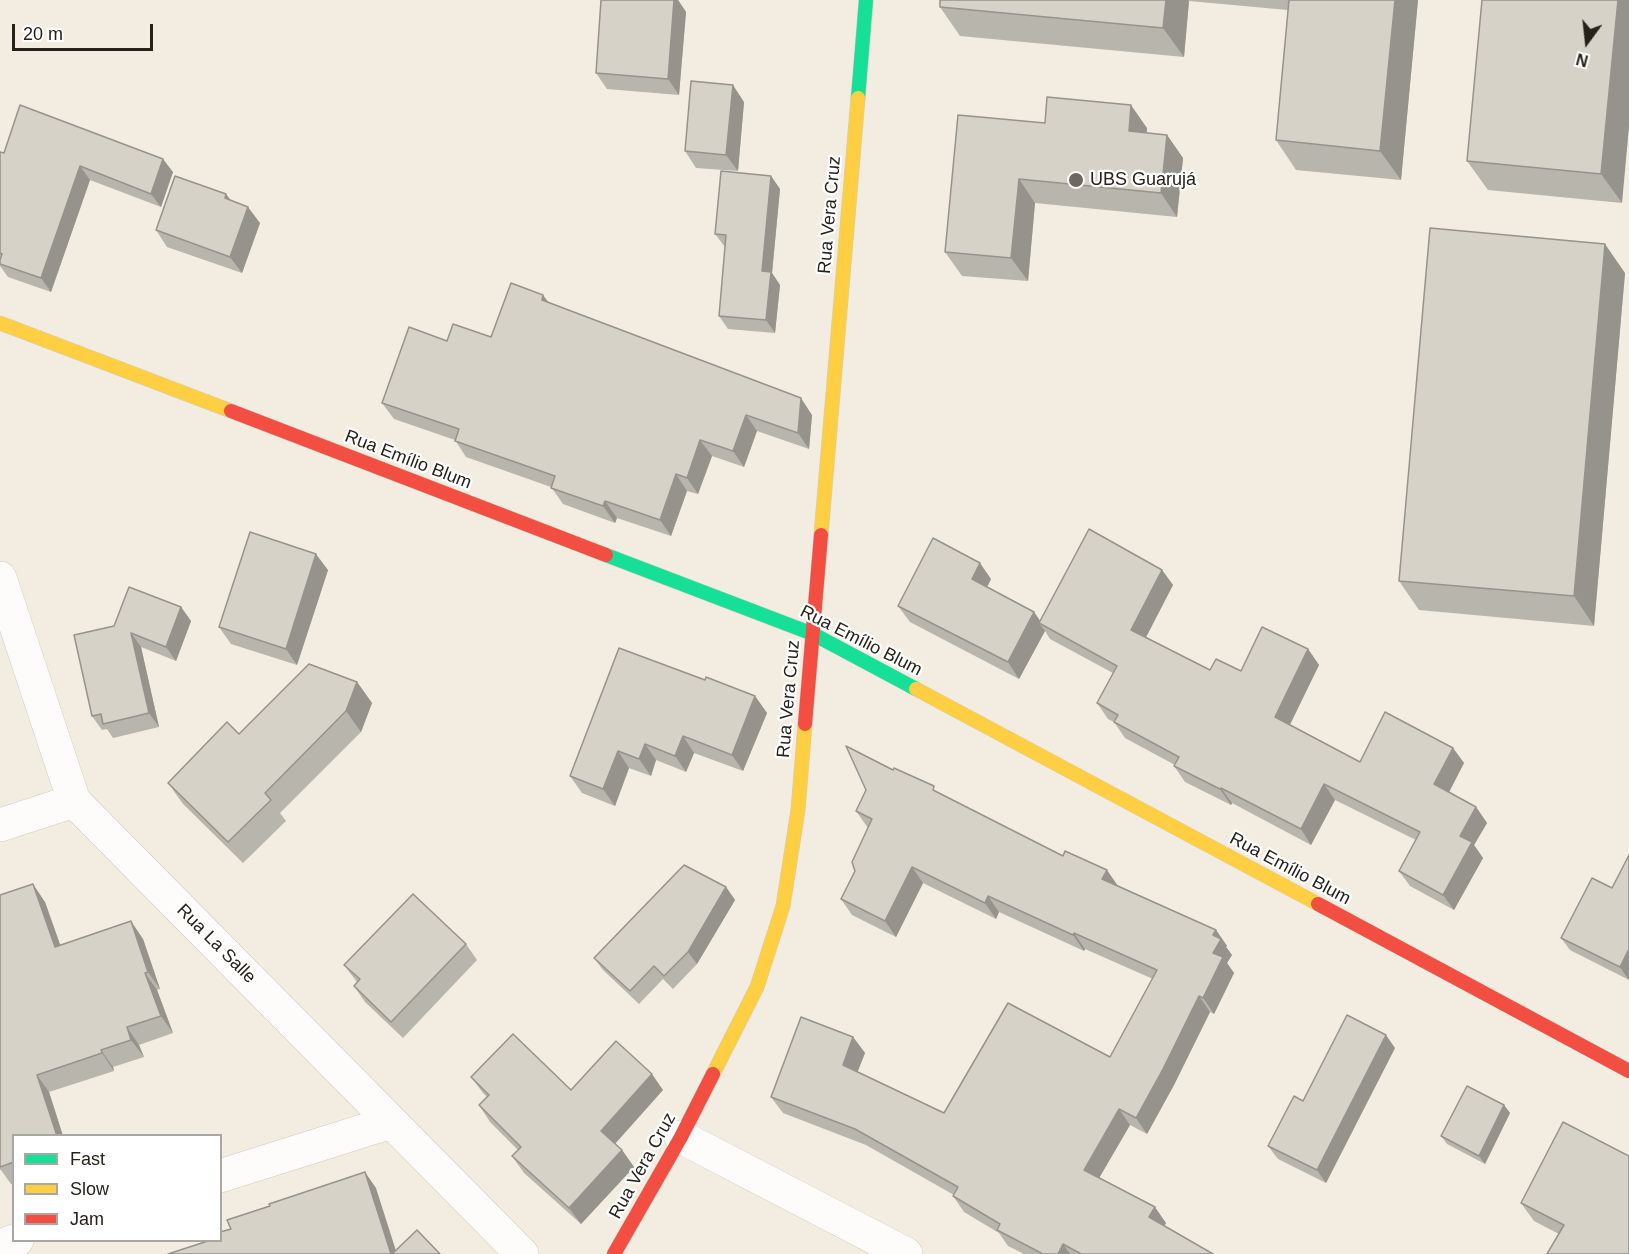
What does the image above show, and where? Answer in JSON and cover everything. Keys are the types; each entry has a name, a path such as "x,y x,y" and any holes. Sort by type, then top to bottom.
{"main road":[{"name":"Rua Vera Cruz","path":"614,1254 681,1137 757,987 783,906 798,810 866,0"},
{"name":"Rua Emílio Blum","path":"0,323 813,634 1629,1071"}],"street":[{"name":"Rua La Salle","path":"0,578 74,801 522,1254"},
{"path":"0,825 74,801"},
{"path":"222,1175 391,1122"},
{"path":"681,1137 906,1254"}],"building":[{"path":"601,0 674,0 668,79 596,73"},
{"path":"940,0 1166,0 1163,28 940,7"},
{"path":"1289,0 1395,0 1380,151 1276,140"},
{"path":"1482,0 1618,0 1601,174 1467,161"},
{"path":"691,81 733,85 726,155 685,151"},
{"name":"UBS Guarujá","path":"1047,97 1131,105 1129,131 1167,135 1161,193 1019,179 1011,258 945,252 958,115 1045,123"},
{"path":"20,105 163,159 151,194 80,166 41,278 0,264 2,254 0,253 0,152 4,153"},
{"path":"721,171 771,176 762,271 771,272 766,320 719,316 726,235 715,234"},
{"path":"175,176 226,194 225,198 248,207 230,257 156,230"},
{"path":"1430,228 1605,244 1574,596 1399,581"},
{"path":"511,283 543,295 542,300 801,398 798,433 746,415 733,451 700,440 687,478 676,474 660,520 605,501 603,506 551,488 555,476 455,441 459,429 382,403 409,327 447,341 453,324 491,337"},
{"path":"1089,529 1162,570 1131,630 1210,670 1216,659 1241,671 1262,627 1308,649 1275,717 1360,762 1385,712 1453,748 1434,784 1476,807 1460,836 1472,842 1443,895 1399,871 1420,832 1324,784 1301,829 1174,766 1179,757 1114,722 1118,715 1097,703 1117,666 1039,623"},
{"path":"250,532 316,554 286,649 219,627"},
{"path":"933,538 980,563 972,579 1034,612 1008,662 898,606"},
{"path":"129,587 181,607 166,647 131,633 149,713 103,724 101,714 92,716 74,635 114,626"},
{"path":"619,648 755,696 732,755 683,736 675,756 645,744 639,759 618,751 603,789 570,776"},
{"path":"309,664 357,682 346,711 265,793 271,800 228,842 168,783 227,722 239,734"},
{"path":"846,746 893,770 894,768 934,786 933,790 1063,856 1065,851 1107,870 1102,879 1216,930 1213,935 1221,939 1213,953 1223,957 1203,998 1199,996 1136,1118 1119,1109 1084,1170 1155,1207 1149,1217 1213,1254 1081,1254 1063,1244 1058,1254 1043,1254 997,1230 1000,1224 953,1196 958,1187 855,1129 771,1097 801,1017 853,1037 843,1065 944,1113 1008,1003 1110,1057 1157,970 988,896 985,903 912,867 885,921 841,899 855,871 852,862 872,819 856,811 866,790"},
{"path":"1629,855 1629,949 1620,967 1561,938 1592,878 1612,888"},
{"path":"684,865 726,887 688,952 664,976 654,966 630,991 594,958"},
{"path":"33,884 55,947 131,921 148,972 145,973 161,1016 127,1027 131,1040 101,1050 102,1053 37,1075 56,1134 12,1134 12,1163 0,1167 0,895"},
{"path":"413,894 466,944 391,1022 354,986 360,979 344,965"},
{"path":"1347,1015 1386,1035 1317,1170 1268,1146 1294,1096 1303,1101"},
{"path":"513,1034 571,1090 616,1041 652,1074 601,1131 622,1150 569,1208 512,1156 521,1147 479,1105 489,1095 471,1077"},
{"path":"1467,1086 1504,1105 1479,1156 1441,1136"},
{"path":"1563,1122 1629,1156 1629,1254 1547,1254 1564,1225 1521,1203"},
{"path":"365,1172 391,1254 168,1254 205,1242 222,1242 222,1231 231,1229 227,1220 270,1206 269,1204"},
{"path":"417,1230 440,1254 392,1254"}],"traffic: fast":[{"path":"858,98 866,0"},
{"path":"606,555 813,634 916,689"}],"traffic: slow":[{"path":"821,535 858,98"},
{"path":"0,323 231,411"},
{"path":"916,689 1318,904"},
{"path":"713,1074 757,987 783,906 798,810 805,724"}],"traffic: jam":[{"path":"231,411 606,555"},
{"path":"805,724 821,535"},
{"path":"1318,904 1629,1071"},
{"path":"614,1254 681,1137 713,1074"}],"place":[{"name":"UBS Guarujá","path":"1076,180"}]}
